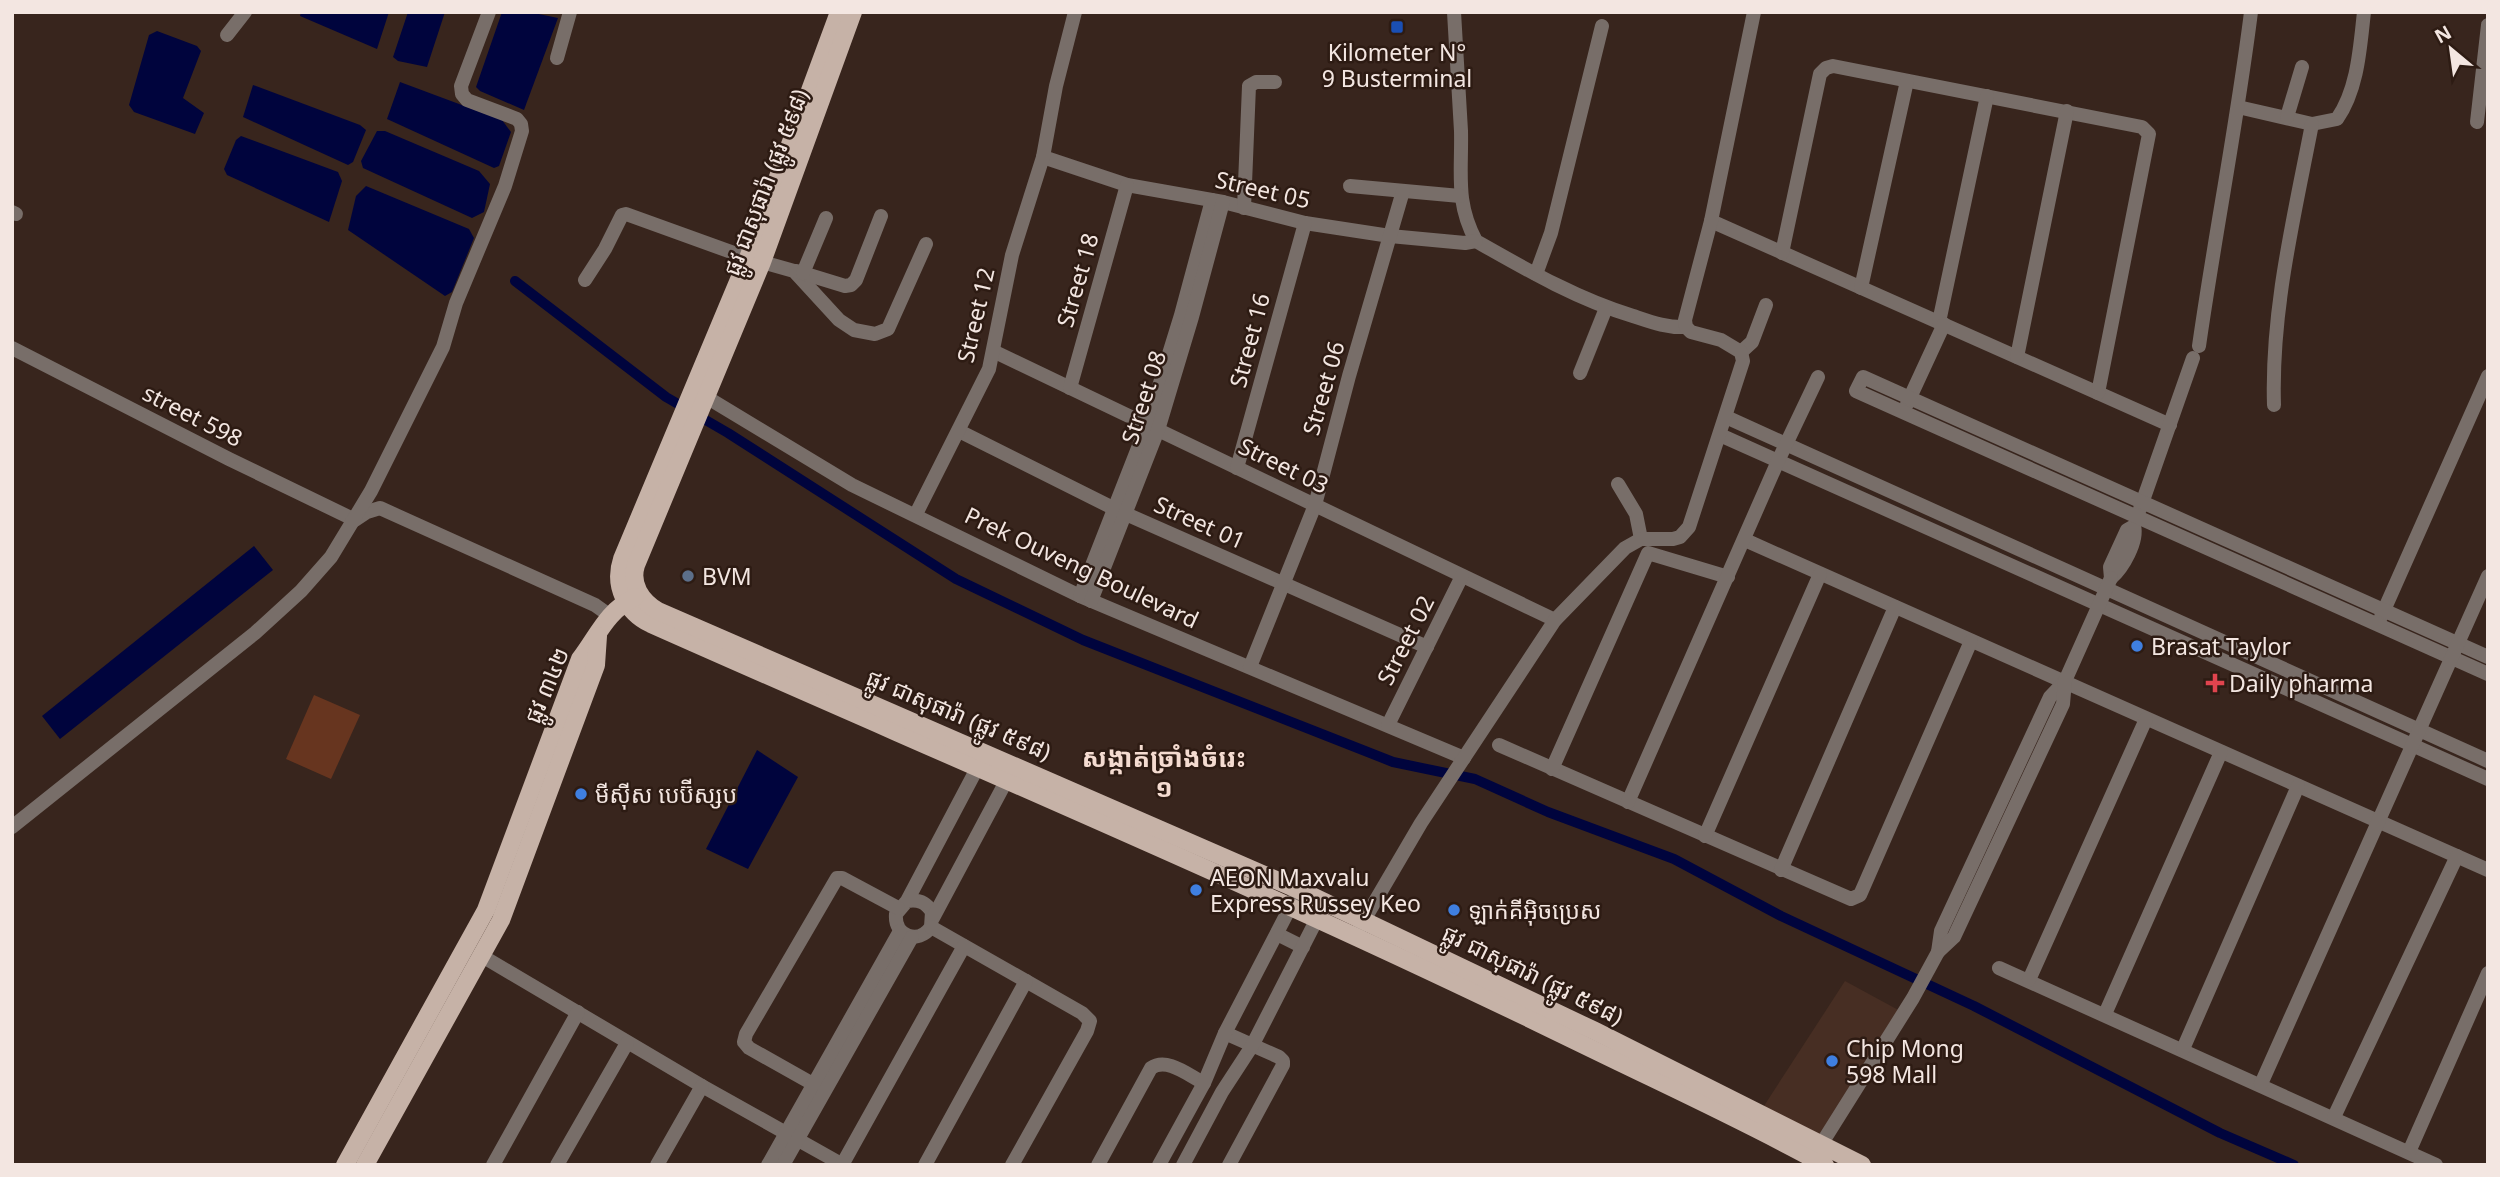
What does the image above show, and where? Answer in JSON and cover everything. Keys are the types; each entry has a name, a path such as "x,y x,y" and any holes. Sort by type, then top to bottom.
{"main road":[{"name":"ផ្លូវ ជាសុផារ៉ា (ផ្លូវ ៥៩៨)","path":"826,68 839,12"},
{"name":"ផ្លូវ ជាសុផារ៉ា (ផ្លូវ ៥៩៨)","path":"853,12 826,68 755,260 699,396 619,567 619,585 633,598 643,620 982,759 1322,910 1519,1003 1820,1156 1862,1165"},
{"path":"598,635 608,615 633,598"},
{"name":"ផ្លូវ ៣៤២","path":"365,1165 500,920 596,665 598,635"},
{"name":"ផ្លូវ ៣៤២","path":"345,1165 486,910 580,659 598,635"}],"street":[{"path":"227,36 245,12"},
{"path":"12,827 255,633 302,592 331,557 355,520 443,347 456,303 505,186 522,131 517,118 467,100 461,94 461,86 489,12"},
{"path":"557,58 570,12"},
{"name":"Street 12","path":"916,514 989,369 1012,255 1043,157 1056,86 1075,12"},
{"path":"1454,12 1461,132 1460,196 1470,231 1476,241 1576,296 1671,328 1686,327"},
{"path":"1360,928 1421,823 1555,620 1625,548 1641,539 1681,537 1689,527 1743,361 1741,352 1721,340 1691,332 1686,327 1685,320 1711,221 1754,12"},
{"path":"1938,952 1954,937 1971,901 1995,832 2050,697 2065,681 2109,584 2119,571 2136,533 2136,521 2142,502 2196,352 2238,107 2251,12"},
{"path":"2238,107 2312,124 2337,119 2344,108 2358,65 2364,12"},
{"path":"2477,122 2488,25"},
{"path":"1536,274 1551,233 1602,26"},
{"path":"1782,253 1820,74 1826,68 1833,66 2142,127 2149,134 2098,393"},
{"path":"2287,117 2302,66"},
{"path":"1861,288 1907,81"},
{"path":"1244,208 1249,86 1256,82 1275,82"},
{"path":"1903,412 1942,323 1987,96"},
{"path":"2017,357 2067,111"},
{"path":"2274,405 2273,370 2283,287 2312,124"},
{"name":"Street 05","path":"1043,157 1127,185 1217,201 1305,223 1390,236 1465,243 1476,241"},
{"name":"Street 18","path":"1070,388 1127,185"},
{"path":"1350,186 1460,196"},
{"name":"Street 06","path":"1250,667 1315,505 1403,191"},
{"path":"1085,599 1153,427 1187,316 1217,201"},
{"path":"585,279 605,249 622,215 626,214 755,260 845,286 851,285 856,280 881,216"},
{"path":"799,272 826,218"},
{"path":"1711,221 2170,425"},
{"name":"Street 16","path":"1237,468 1305,223"},
{"path":"799,272 839,320 854,330 881,333 888,329 926,244"},
{"path":"1741,352 1752,342 1766,305"},
{"path":"1580,373 1606,308"},
{"name":"street 598","path":"12,348 355,520"},
{"name":"Street 03","path":"993,351 1555,620"},
{"path":"2377,624 2488,376"},
{"path":"1628,802 1778,461 1818,377"},
{"path":"2488,657 2454,651 2377,624 2257,570 2136,521 2021,465 1856,391 1863,377 1910,398 2384,611 2454,651 2488,674"},
{"name":"Prek Ouveng Boulevard","path":"699,396 852,485 1085,599 1388,725 1462,761"},
{"path":"1726,417 2048,563 2109,584 2158,612 2488,761"},
{"name":"Street 01","path":"959,431 1120,511 1427,647"},
{"path":"1720,435 2488,779"},
{"path":"2021,465 2028,451"},
{"path":"1618,484 1636,514 1641,539"},
{"path":"355,520 380,508 595,605 608,615"},
{"path":"1934,531 1942,514"},
{"path":"1745,540 2488,870"},
{"path":"1552,769 1648,552 1728,577"},
{"path":"2257,570 2264,557"},
{"path":"2041,579 2048,563"},
{"path":"1705,836 1820,574"},
{"name":"Street 02","path":"1388,725 1462,576"},
{"path":"2261,1084 2488,576"},
{"path":"1781,870 1895,607"},
{"path":"2150,628 2158,612"},
{"path":"1499,745 1851,900 1860,895 1971,641"},
{"path":"2250,673 2257,657"},
{"path":"2356,720 2363,704"},
{"path":"2029,980 2146,719"},
{"path":"2460,767 2467,751"},
{"path":"2105,1014 2221,752"},
{"path":"982,759 895,920 906,934 923,935 932,923 1012,772"},
{"path":"2183,1049 2298,786"},
{"path":"1820,1156 1931,967 1938,952 1941,930 1957,895 1995,832"},
{"path":"2334,1117 2456,856"},
{"path":"813,1084 749,1048 744,1042 746,1034 837,878 902,905 919,900 932,912 932,923"},
{"path":"1957,895 1971,901"},
{"path":"1159,1165 1204,1083 1225,1033 1295,898"},
{"path":"1183,1165 1231,1079 1255,1047 1322,910"},
{"path":"932,923 964,946 1082,1013 1090,1021 1087,1031 1012,1165"},
{"path":"783,1165 791,1136 813,1084 906,934"},
{"path":"768,1165 791,1136 906,934"},
{"path":"1277,934 1303,947"},
{"path":"482,956 627,1043 842,1165 964,946"},
{"path":"1999,968 2436,1165"},
{"path":"2409,1152 2488,973"},
{"path":"925,1165 1026,981"},
{"path":"493,1165 578,1012"},
{"path":"1225,1033 1283,1060 1283,1065 1228,1165"},
{"path":"558,1165 627,1043"},
{"path":"1098,1165 1151,1068 1158,1063 1166,1064 1204,1083"},
{"path":"657,1165 702,1086"}],"shaded area":[{"path":"301,12 389,12 377,49 300,16"},
{"path":"408,12 445,12 427,67 398,61 393,57"},
{"path":"502,12 529,12 558,18 524,110 476,87"},
{"path":"157,31 197,46 201,51 183,98 204,113 195,134 134,112 129,105 149,35"},
{"path":"400,82 502,120 511,132 499,166 494,168 387,119"},
{"path":"253,85 360,125 366,130 353,162 348,165 243,117"},
{"path":"377,131 385,131 479,171 490,184 484,212 472,218 363,168 361,161"},
{"path":"241,136 338,172 342,181 329,222 227,175 224,169 236,140"},
{"path":"366,186 469,229 474,238 452,292 445,296 348,230 356,196"},
{"path":"254,546 273,570 60,739 42,716"},
{"path":"314,695 360,715 331,779 286,759"},
{"path":"757,750 798,777 748,869 706,849"},
{"name":"Chip Mong 598 Mall","path":"1845,981 1902,1012 1821,1140 1762,1109"}],"waterway":[{"path":"515,281 666,397 728,433 956,579 1083,640 1393,762 1475,779 1548,812 1674,859 1781,916 1974,1006 2220,1133 2294,1165"}],"place":[{"name":"Kilometer N° 9 Busterminal","path":"1397,27"},
{"name":"BVM","path":"688,576"},
{"name":"Brasat Taylor","path":"2137,646"},
{"name":"Daily pharma","path":"2215,683"},
{"name":"មីសុីស បេប៊ីស្សប","path":"581,794"},
{"name":"AEON Maxvalu Express Russey Keo","path":"1196,890"},
{"name":"ឡាក់គីអ៊ិចប្រេស","path":"1454,910"},
{"name":"Chip Mong 598 Mall","path":"1832,1061"}],"district":[{"name":"សង្កាត់ច្រាំងចំរេះ ១","path":"1164,772"}]}
